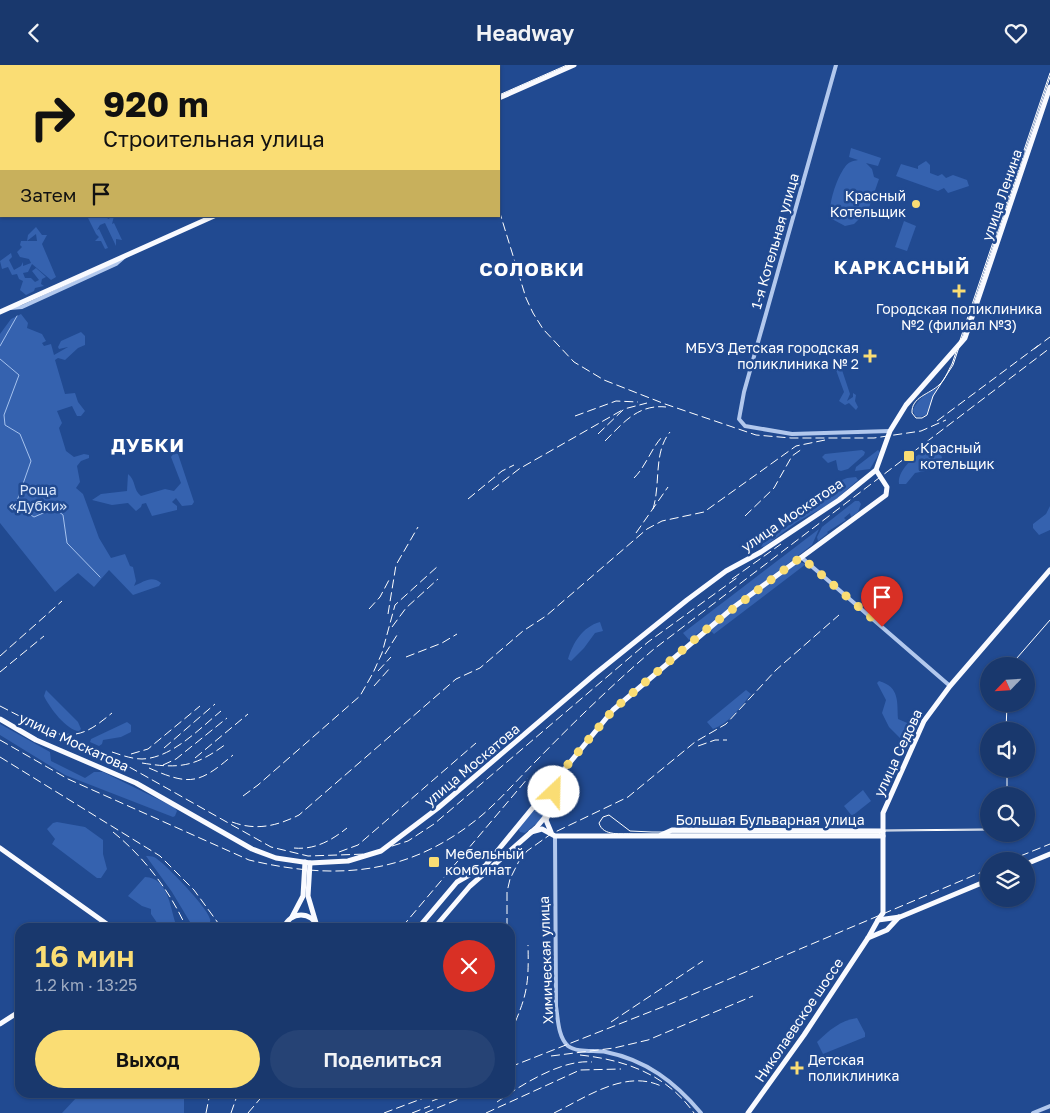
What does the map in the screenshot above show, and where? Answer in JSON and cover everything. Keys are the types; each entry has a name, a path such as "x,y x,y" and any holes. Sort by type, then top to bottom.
{"main road":[{"path":"500,98 574,65"},
{"name":"улица Ленина","path":"890,431 906,405 965,338 1050,87"},
{"path":"0,312 212,217"},
{"name":"улица Москатова","path":"0,719 41,743 136,783 252,849 276,858 308,863 362,858 381,851 397,841 687,600 726,571 760,552 839,500 876,469 890,431"},
{"path":"422,923 455,884 485,866 613,710 708,628 885,496 887,487 876,469"},
{"name":"улица Седова","path":"877,921 882,913 884,811 924,721 950,686 1050,570"},
{"path":"553,835 546,821 552,803 555,780"},
{"path":"542,795 550,797 552,803"},
{"path":"438,923 470,886 529,834 550,811"},
{"path":"516,828 519,834 529,834"},
{"name":"Большая Бульварная улица","path":"529,834 542,829 553,835 658,836 883,833"},
{"path":"0,848 105,923"},
{"path":"1035,860 1050,854"},
{"path":"287,923 303,897 308,863"},
{"path":"308,863 308,896 316,923"},
{"path":"886,931 877,930 877,921 900,917 980,884"},
{"path":"882,913 889,926 886,931"},
{"path":"284,923 303,915 314,923"},
{"path":"868,938 886,931 900,917"},
{"name":"Николаевское шоссе","path":"748,1113 804,1035 868,938 877,921"},
{"path":"0,1024 15,1014"}],"street":[{"name":"1-я Котельная улица","path":"836,65 744,392 739,419 745,426 792,434 890,431"},
{"path":"801,557 950,686"},
{"name":"Химическая улица","path":"553,835 556,1006 559,1026 565,1042 571,1048 612,1053 649,1068 674,1084 701,1113"},
{"path":"1033,1113 1050,1106"}],"green space":[{"path":"851,148 881,158 878,166 866,163 872,169 874,177 879,179 865,219 860,218 854,224 845,226 832,219 830,208 833,193 842,172 852,161 858,160 849,157"},
{"path":"926,161 930,165 930,173 938,176 942,174 946,178 953,175 967,180 969,186 948,193 944,188 938,191 896,176 901,164 918,169 918,166"},
{"path":"88,217 107,217 108,219 114,217 112,224 114,223 122,240 116,239 116,246 105,223 100,225 97,230 99,229 108,248 105,249 101,241 95,241 99,237"},
{"path":"904,221 916,226 907,251 895,247"},
{"path":"36,227 42,235 47,235 42,244 56,277 51,280 32,264 28,272 23,273 25,278 31,278 35,282 39,280 32,271 36,268 46,277 42,279 41,284 44,286 35,288 34,291 26,295 20,290 23,281 19,279 17,274 12,275 8,267 2,269 0,261 11,253 12,257 9,260 14,270 21,266 23,262 23,266 31,263 29,259 20,257 17,252 22,247 20,245 21,241 27,241 28,235","holes":["36,234 37,241 27,241"]},
{"name":"Роща «Дубки»","path":"21,314 28,323 27,328 42,334 46,341 42,343 44,346 51,344 54,355 68,347 59,349 61,341 81,332 85,336 85,345 78,348 65,360 58,358 55,360 65,394 75,393 78,402 85,411 81,416 77,416 72,406 57,411 62,423 59,428 66,451 74,457 84,454 89,455 89,458 81,461 77,466 80,482 76,488 83,494 99,538 111,558 125,554 130,566 133,567 136,581 134,586 151,579 161,583 159,586 133,595 109,570 94,587 78,573 55,592 0,523 0,334 11,319"},
{"path":"837,366 841,367 850,394 847,401 853,397 853,393 856,395 855,401 858,407 856,410 849,403 845,405 839,401 844,392 836,370"},
{"path":"937,388 926,415 915,416 913,410 917,403 926,394"},
{"path":"934,447 940,451 942,458 925,471 915,473 906,484 899,484 899,478 910,461 922,452"},
{"path":"862,450 865,452 864,455 848,469 841,471 838,470 836,460 828,463 822,457 825,454"},
{"path":"878,450 880,452 870,469 855,471 856,467"},
{"path":"174,453 178,454 194,502 192,505 182,506 176,498 172,502 177,506 177,510 152,516 146,503 142,504 136,511 128,503 112,505 92,500 101,494 127,491 128,474 131,476 138,494 141,496 165,489 174,491 181,483 171,457"},
{"path":"856,477 858,480 833,502 797,522 761,547 763,543 796,520 823,493 847,478"},
{"path":"855,501 859,501 861,504 858,512 851,517 850,513 844,518 846,520 827,532 818,541 817,537 822,527"},
{"path":"1050,506 1050,530 1039,535 1033,528 1033,524 1046,514"},
{"path":"819,529 812,545 689,640 683,633"},
{"path":"799,562 806,564 714,634 709,629 780,574"},
{"path":"600,622 603,631 595,633 571,661 568,659 579,636 594,624"},
{"path":"879,681 891,687 894,691 897,701 898,719 912,725 903,739 889,727 882,713 886,700 877,683"},
{"path":"46,690 78,722 81,729 79,731 69,727 54,712 44,696"},
{"path":"746,690 751,694 734,715 719,727 713,729 707,722"},
{"path":"127,722 131,725 131,732 121,737 103,740 99,746 90,742 91,739"},
{"path":"0,724 50,752 51,761 85,778 94,772 103,772 174,807 177,811 175,816 173,817 65,775 0,735"},
{"path":"863,790 871,801 852,816 844,806"},
{"path":"544,798 549,798 550,803 544,817 525,833 520,832 518,828"},
{"path":"57,822 85,827 103,840 103,854 107,869 101,878 97,878 52,844 55,839 47,829"},
{"path":"146,856 159,860 185,886 208,914 210,923 191,923 172,892"},
{"path":"145,877 153,879 160,883 168,896 176,923 157,923 151,914 151,909 142,906 128,896"},
{"path":"857,1018 865,1033 865,1037 823,1054 817,1042 835,1027"},
{"path":"76,1098 184,1098 184,1113 62,1113"}],"waterway":[{"path":"0,346 17,316"},
{"path":"0,359 19,375 4,415 5,425 20,434 31,461 17,501 26,512 34,517 48,511 58,511 63,515 67,543 100,577"}],"tram line":[{"path":"500,95 567,65"},
{"path":"1050,73 952,364 946,375 945,378 943,381 941,383 935,388 918,399 915,403 912,413 916,418 922,418 927,415 933,396 953,365 1050,77"},
{"path":"1018,657 1050,620"},
{"path":"1006,722 1007,713"},
{"path":"1007,777 1007,787"},
{"path":"980,829 885,830 878,833 652,832 630,831 609,815 603,817 599,823 604,830 618,834 878,834 886,831 980,830"}],"railway":[{"path":"500,213 526,298 533,313 543,329 574,362 604,380 665,404 756,435 791,438 874,438 921,431 946,420"},
{"path":"1034,349 1050,337"},
{"path":"937,421 1039,345"},
{"path":"0,740 68,779 249,860 281,867 342,871 371,868 400,861 427,851 454,836 481,816 580,717 654,649 1050,348"},
{"path":"575,416 616,401 638,402"},
{"path":"598,434 624,409 647,403"},
{"path":"605,441 639,412 656,407 666,407"},
{"path":"492,490 519,469 624,409"},
{"path":"653,509 661,449 670,432"},
{"path":"634,478 642,469 661,438"},
{"path":"232,822 258,827 283,822 299,815 456,679 480,668 523,631 546,616 647,529 662,521 704,512 796,446 825,440"},
{"path":"745,516 774,488 792,456 802,449"},
{"path":"468,499 502,471 514,465"},
{"path":"636,533 668,487"},
{"path":"388,614 396,565 418,527"},
{"path":"732,579 781,544"},
{"path":"243,796 360,696 382,653 395,605 438,566"},
{"path":"0,706 29,721 108,755 271,847 308,856 367,854 408,841 434,824 648,642 738,577"},
{"path":"392,627 406,608 438,579"},
{"path":"369,609 380,597 389,580"},
{"path":"0,656 62,601"},
{"path":"507,923 507,892 510,879 519,861 527,851 551,834 628,797 695,742 726,724 776,670 839,615"},
{"path":"385,654 399,632"},
{"path":"406,657 442,643 457,634"},
{"path":"0,672 44,636"},
{"path":"378,671 391,657"},
{"path":"374,686 390,668"},
{"path":"164,748 215,704"},
{"path":"131,754 148,749 200,706"},
{"path":"112,752 130,758 142,759 164,754 194,734 221,711"},
{"path":"63,734 84,732 112,713"},
{"path":"195,758 248,714"},
{"path":"163,765 176,759 227,718"},
{"path":"698,746 715,740 727,740"},
{"path":"339,852 358,845 476,743"},
{"path":"142,763 177,766 196,762 226,744"},
{"path":"149,768 175,778 194,779 211,772 233,755"},
{"path":"0,757 160,856 194,890 218,923"},
{"path":"405,923 528,778"},
{"path":"294,848 308,848 322,844 347,828"},
{"path":"113,832 135,852 155,875 172,900 184,923"},
{"path":"1030,852 1050,844"},
{"path":"515,1065 670,1004 980,873"},
{"path":"515,1022 526,991 528,945"},
{"path":"611,1022 703,961"},
{"path":"551,1056 614,1048 648,1040 753,996"},
{"path":"580,1055 613,1061 658,1079 683,1100 694,1113"},
{"path":"515,1090 555,1069 580,1062 592,1062"},
{"path":"486,1113 580,1070 621,1069"},
{"path":"554,1113 592,1093 619,1083 633,1081 661,1086"},
{"path":"206,1113 209,1098"},
{"path":"231,1113 236,1098"},
{"path":"248,1113 261,1098"},
{"path":"384,1113 424,1098"},
{"path":"432,1101 440,1098"},
{"path":"425,1113 461,1098"},
{"path":"497,1102 503,1098"},
{"path":"412,1113 430,1106"}],"place":[{"name":"Красный Котельщик","path":"916,204"},
{"name":"Городская поликлиника №2 (филиал №3)","path":"959,291"},
{"name":"МБУЗ Детская городская поликлиника № 2","path":"870,356"},
{"name":"Красный котельщик","path":"909,456"},
{"name":"Мебельный комбинат","path":"434,862"},
{"name":"Детская поликлиника","path":"797,1068"}],"district":[{"name":"КАРКАСНЫЙ","path":"902,267"},
{"name":"СОЛОВКИ","path":"532,269"},
{"name":"ДУБКИ","path":"148,445"}],"route":[{"path":"554,792 555,780 613,710 708,628 801,557 882,627"}]}
